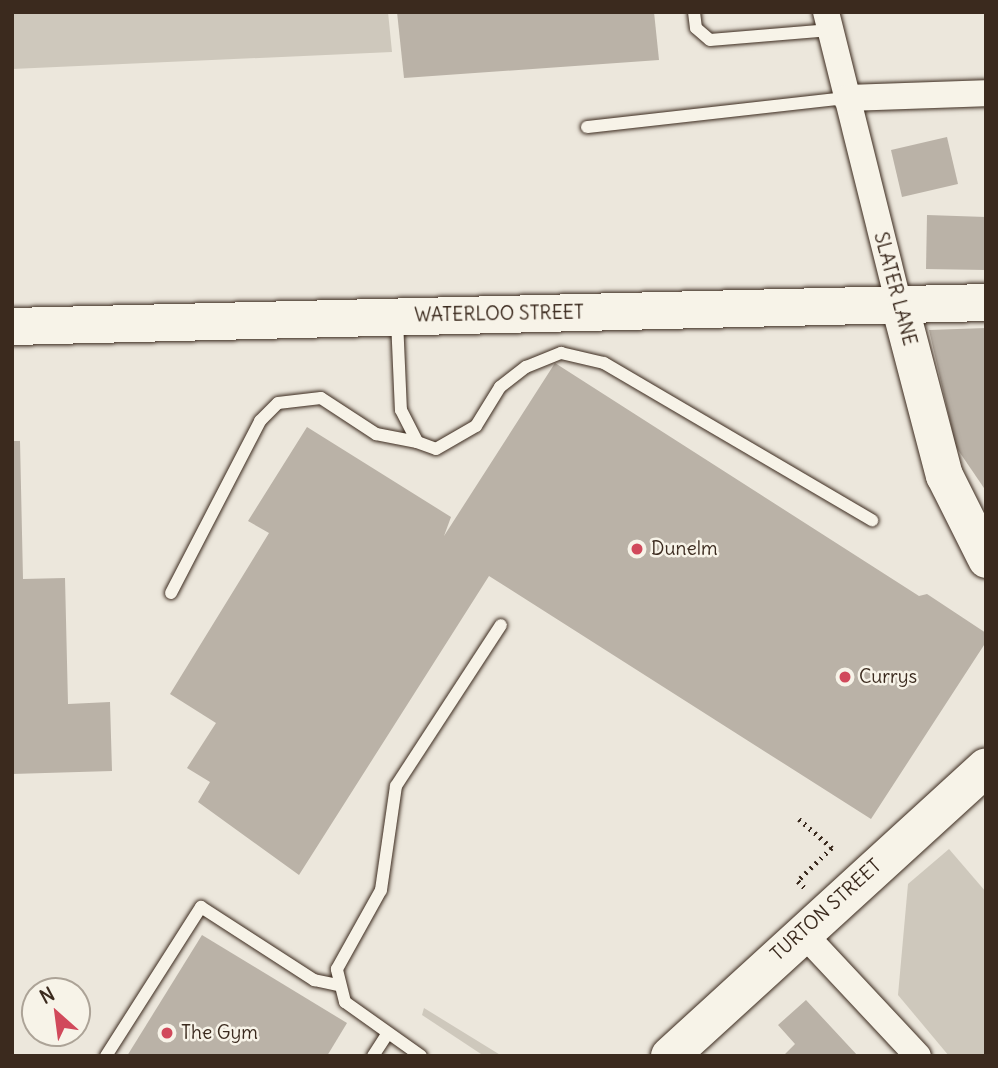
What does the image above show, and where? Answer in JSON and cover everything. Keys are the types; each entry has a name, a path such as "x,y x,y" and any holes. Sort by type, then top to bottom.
{"main road":[{"name":"TURTON STREET","path":"670,1056 814,920 986,767"}],"street":[{"name":"SLATER LANE","path":"829,21 846,98 944,475 986,559"},
{"path":"846,98 986,93"},
{"name":"WATERLOO STREET","path":"12,326 986,302"},
{"path":"814,920 918,1056"}],"lane":[{"path":"694,12 696,28 710,40 829,21"},
{"path":"587,127 846,98"},
{"path":"397,316 401,410 417,442"},
{"path":"172,593 260,421 278,403 321,398 376,434 417,442 436,449 476,426 500,387 526,367 561,353 604,363 872,520"},
{"path":"421,1056 386,1036 345,1002 338,985 342,952 381,890 397,786 501,625"},
{"path":"106,1056 201,907 314,980 338,985"},
{"path":"373,1056 386,1036"}],"path":[{"path":"799,819 832,848 798,881 814,920"}],"shaded area":[{"path":"12,12 388,12 392,52 12,69"},
{"path":"949,849 986,892 986,1056 949,1056 898,995 908,884"},
{"path":"424,1008 502,1056 484,1056 422,1015"}],"building":[{"path":"397,12 654,12 659,60 404,78"},
{"path":"947,137 958,184 902,197 891,150"},
{"path":"927,215 986,217 986,270 926,269"},
{"path":"986,328 986,491 956,447 929,330"},
{"path":"555,363 919,596 927,594 986,633 986,642 871,819 489,576 299,875 198,802 210,782 187,768 216,723 170,694 269,533 248,521 307,427 451,517 444,536"},
{"path":"12,441 20,441 23,579 65,578 68,704 110,702 112,771 12,774"},
{"path":"202,935 347,1023 327,1056 127,1056"},
{"path":"806,1000 858,1056 783,1056 795,1044 778,1025"}],"place":[{"name":"Dunelm","path":"637,549"},
{"name":"Currys","path":"845,677"},
{"name":"The Gym","path":"167,1033"}]}
